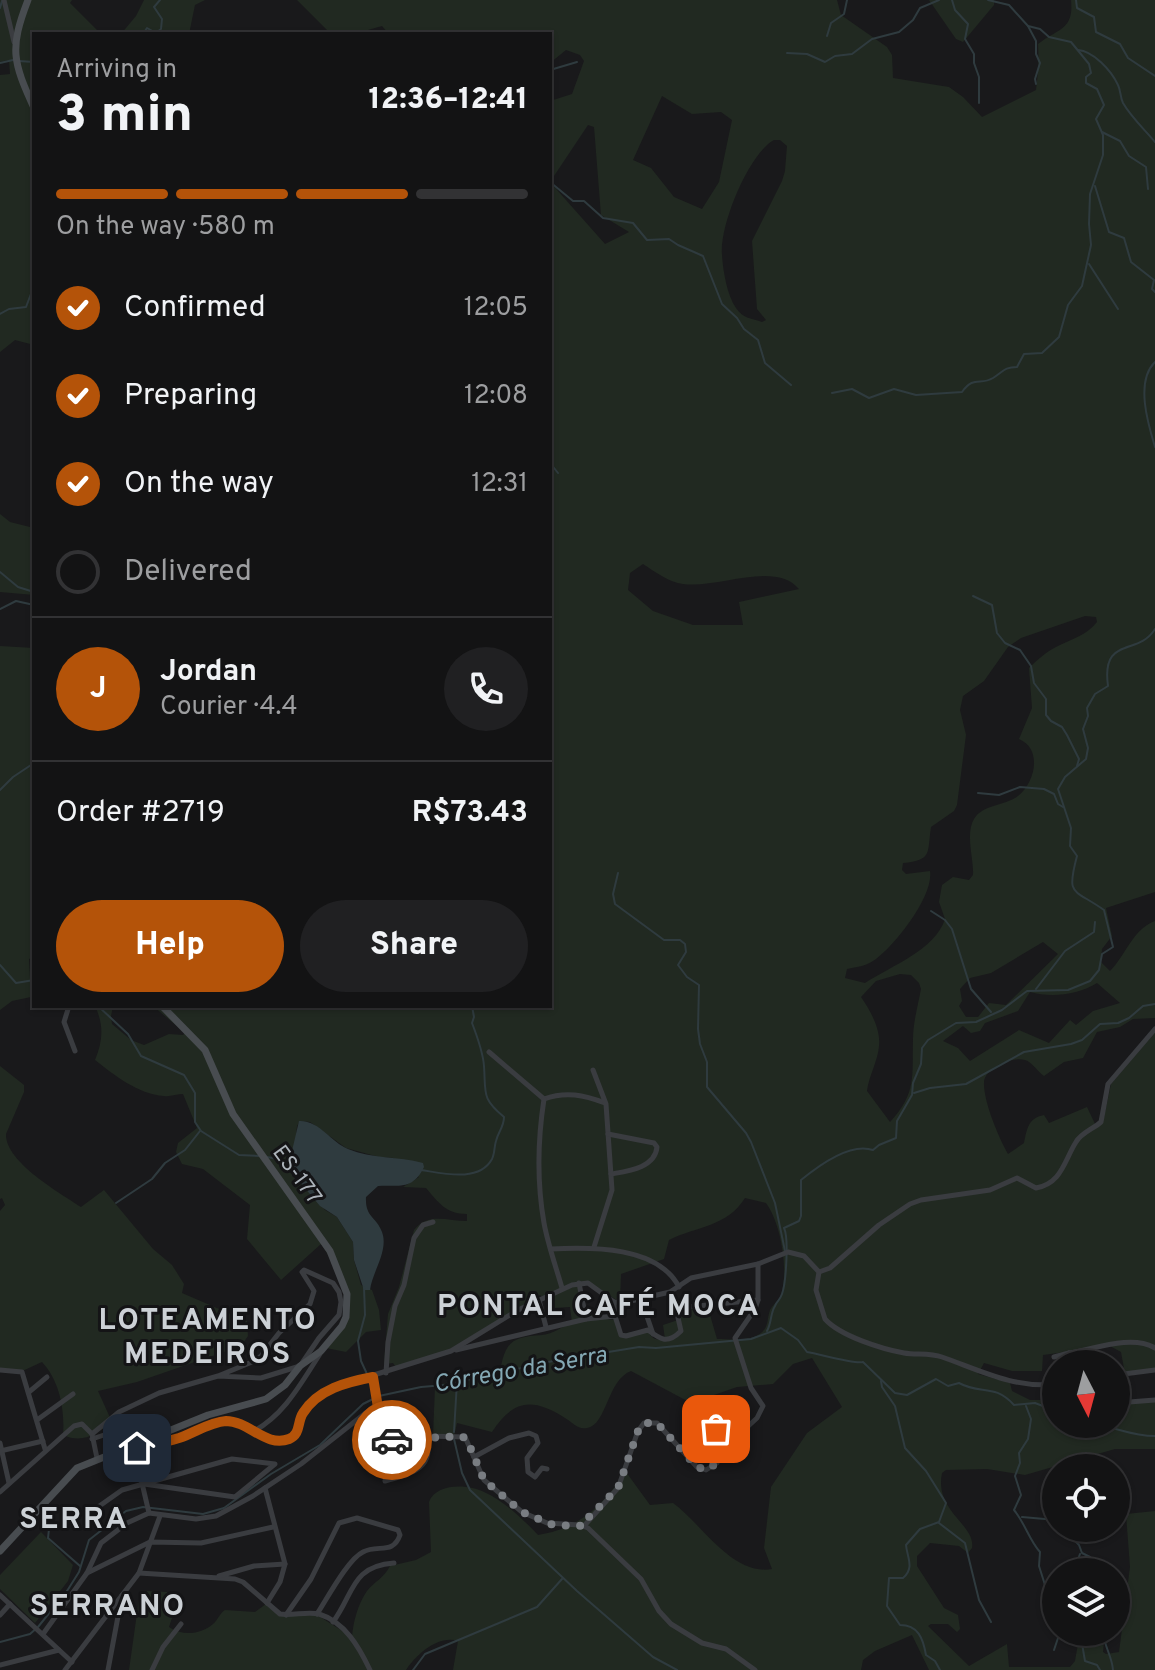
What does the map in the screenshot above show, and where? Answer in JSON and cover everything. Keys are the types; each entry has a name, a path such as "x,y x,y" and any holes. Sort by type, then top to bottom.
{"main road":[{"path":"28,0 15,43 17,70 32,104"},
{"name":"ES-177","path":"0,1551 77,1468 223,1410 266,1399 285,1385 300,1366 321,1351 342,1326 347,1294 330,1251 233,1114 205,1050 164,1008"}],"street":[{"path":"4,0 15,43"},
{"path":"68,1008 64,1022 75,1051"},
{"path":"819,1272 830,1268 879,1225 915,1201 979,1192 1017,1178 1036,1188 1049,1184 1060,1174 1077,1140 1101,1122 1108,1084 1155,1029"},
{"path":"489,1052 544,1099"},
{"path":"593,1070 606,1104 612,1190 594,1247"},
{"path":"544,1099 559,1094 583,1095 606,1104"},
{"path":"544,1099 540,1149 541,1195 544,1223 562,1288"},
{"path":"608,1134 654,1143 658,1153 653,1160 632,1171 611,1174"},
{"path":"386,1373 395,1306 404,1285 414,1238 423,1225 433,1222"},
{"path":"551,1249 594,1247 641,1257 672,1273 679,1287"},
{"path":"451,1351 539,1300 579,1283 588,1283 614,1302 641,1299 672,1291 691,1278 758,1264 784,1253 796,1252 819,1272"},
{"path":"584,1526 618,1488 638,1431 644,1423 657,1423 697,1467 706,1470 717,1463 722,1445 703,1441 704,1432 723,1427 744,1430 757,1418 763,1406 751,1388 735,1339 758,1300 758,1264"},
{"path":"92,1437 119,1412 138,1402 218,1376 261,1356 310,1304 314,1291 302,1272 304,1270 333,1283 341,1302 339,1315 300,1366 261,1378 218,1376"},
{"path":"819,1272 816,1290 825,1319 860,1339 906,1353 938,1356 973,1371 1003,1379 1042,1384"},
{"path":"579,1283 586,1319"},
{"path":"614,1302 621,1335 648,1330 660,1340 680,1333 672,1291"},
{"path":"641,1299 653,1335"},
{"path":"539,1300 546,1327"},
{"path":"677,1308 758,1300"},
{"path":"149,1513 144,1484 132,1448 177,1439 221,1422 242,1424 278,1441 289,1439 297,1433 303,1413 323,1393 341,1384 546,1327 615,1316"},
{"path":"1088,1350 1131,1343 1145,1343 1155,1348"},
{"path":"256,1433 281,1412 321,1351"},
{"path":"0,1370 22,1372 45,1449"},
{"path":"1130,1373 1155,1370"},
{"path":"29,1392 47,1377"},
{"path":"373,1377 381,1426 387,1438 462,1436 467,1440 486,1482 527,1515 553,1525 584,1526 641,1579 659,1611 671,1624 702,1643 726,1649 755,1670"},
{"path":"37,1420 73,1394"},
{"path":"39,1630 87,1573 94,1554 109,1535 149,1513 196,1519 216,1516 323,1449 376,1399"},
{"path":"1130,1402 1155,1400"},
{"path":"92,1437 140,1423"},
{"path":"0,1492 45,1449 78,1424 85,1426 92,1437 97,1458"},
{"path":"474,1457 509,1438 529,1433 536,1436 538,1443 527,1458 528,1472 535,1477 542,1468 547,1469"},
{"path":"385,1481 408,1474 424,1464 428,1453 426,1436"},
{"path":"1,1450 43,1441"},
{"path":"0,1443 9,1484"},
{"path":"98,1507 122,1490 232,1459 275,1464 235,1497 144,1484"},
{"path":"176,1473 177,1488"},
{"path":"265,1488 285,1564 280,1582 267,1603"},
{"path":"65,1670 139,1573 160,1516"},
{"path":"286,1615 311,1579 339,1523 357,1518 398,1530 400,1535 395,1546 368,1550 356,1556 317,1614"},
{"path":"87,1573 150,1542 201,1543 273,1527"},
{"path":"333,1622 350,1590 366,1570 394,1563"},
{"path":"218,1577 254,1566 285,1564"},
{"path":"139,1573 218,1577 243,1582 274,1611 286,1615 317,1614 333,1622 351,1637 370,1670"},
{"path":"108,1670 122,1594"},
{"path":"0,1595 72,1662"},
{"path":"0,1615 10,1604"},
{"path":"152,1670 163,1647 181,1624"},
{"path":"0,1665 59,1650"}],"shaded area":[{"path":"0,0 72,0 70,3 99,32 32,32 32,344 15,340 0,352 0,75 10,74 9,60 0,62"},
{"path":"144,0 205,0 195,5 189,32 123,32"},
{"path":"297,0 837,0 841,15 887,47 892,55 893,78 949,87 982,117 1036,90 1038,44 1067,23 1071,0 1155,0 1155,892 1106,908 1112,936 1102,949 1101,962 1110,971 1141,930 1155,921 1155,1018 1133,1019 1120,1027 1097,1032 1083,1058 1064,1062 1044,1076 1028,1061 1020,1059 1000,1064 989,1072 984,1090 996,1129 1008,1154 1024,1143 1029,1125 1039,1116 1044,1115 1049,1123 1087,1107 1096,1126 1103,1122 1111,1084 1155,1032 1155,1371 1130,1374 1130,1350 1117,1350 1110,1346 1042,1350 1042,1371 1012,1371 984,1363 978,1374 1010,1383 1012,1391 1030,1400 1042,1400 1042,1438 1130,1438 1130,1402 1155,1402 1155,1449 1115,1449 1098,1454 1042,1454 1042,1470 1025,1475 987,1469 946,1470 942,1473 941,1486 944,1498 968,1532 972,1548 968,1553 959,1546 930,1543 917,1556 917,1566 944,1608 958,1615 960,1629 957,1632 948,1624 928,1626 969,1666 1007,1644 1009,1667 1070,1667 1075,1661 1078,1646 1104,1646 1106,1654 1119,1652 1120,1646 1130,1646 1130,1514 1155,1511 1155,1670 929,1670 912,1635 875,1651 863,1660 861,1670 453,1670 458,1641 450,1640 429,1647 406,1670 129,1670 139,1599 147,1591 167,1592 172,1618 169,1627 180,1632 202,1630 213,1624 225,1610 255,1612 266,1604 280,1616 317,1615 352,1637 356,1613 364,1596 390,1566 416,1560 431,1552 429,1502 445,1488 477,1489 491,1496 513,1511 538,1535 566,1527 589,1514 626,1472 650,1505 673,1503 731,1557 757,1569 772,1569 764,1548 771,1487 807,1433 842,1407 812,1358 793,1364 773,1384 737,1387 691,1403 631,1371 617,1383 599,1419 587,1428 578,1427 543,1407 524,1405 508,1413 492,1432 457,1423 454,1436 433,1437 435,1386 501,1367 506,1350 514,1341 549,1334 572,1323 570,1307 553,1308 540,1295 448,1350 396,1367 393,1363 384,1364 388,1314 399,1287 414,1230 419,1224 432,1219 467,1221 467,1214 448,1210 426,1188 403,1187 419,1177 393,1158 346,1148 310,1122 300,1121 292,1176 314,1195 325,1210 337,1217 353,1242 361,1285 372,1290 379,1310 381,1330 366,1332 346,1352 326,1348 342,1323 346,1306 339,1278 321,1244 281,1280 247,1239 250,1205 203,1169 182,1164 176,1152 178,1143 197,1128 183,1094 166,1096 145,1092 95,1060 101,1033 96,1008 113,1008 112,1024 131,1040 144,1045 169,1034 185,1033 155,1008 552,1008 552,184 605,244 629,232 601,215 594,127 588,125 552,179 552,100 572,94 584,61 580,55 566,50 552,61 552,32 387,32 382,26 361,32 329,32","holes":["662,96 692,114 721,112 732,120 719,182 702,209 674,197 651,168 633,160","774,140 780,140 787,146 785,171 752,241 757,309 766,320 762,322 745,316 736,308 726,283 722,242 731,209 746,174 764,147","643,564 667,579 683,584 761,576 789,581 799,589 739,602 743,625 693,625 653,611 628,590 630,573","1085,616 1096,617 1097,622 1088,631 1049,651 1029,668 1032,708 1019,739 1027,744 1034,758 1032,775 1018,796 983,810 974,819 970,839 973,875 969,880 953,877 942,885 939,902 945,919 940,930 911,956 865,983 845,978 847,969 869,963 884,952 902,932 926,893 930,871 906,874 902,870 903,863 919,860 927,854 931,827 954,811 957,805 966,735 960,710 963,696 984,681 1008,647 1021,638","1043,942 1058,954 1006,1005 989,1003 978,1017 966,1017 959,1006 962,1001 960,989 970,978 991,973","900,974 911,975 921,989 914,1027 909,1093 890,1122 867,1091 879,1040 874,1020 861,997 876,981","1097,983 1120,1003 1093,1011 1076,1025 1070,1020 1049,1043 1019,1030 970,1061 958,1048 943,1041 963,1026 971,1033 980,1031 985,1023 1018,1011 1030,992 1055,995 1073,993","745,1198 766,1203 776,1222 784,1261 780,1297 770,1310 764,1331 746,1339 717,1339 708,1308 681,1310 678,1320 663,1325 665,1339 659,1340 652,1337 647,1329 621,1334 615,1320 600,1318 585,1308 578,1288 584,1284 597,1288 620,1302 621,1274 664,1259 669,1240 711,1225 738,1208"]},
{"path":"929,0 994,0 994,5 963,42 956,39"},
{"path":"0,514 10,522 32,528 32,595 0,592"},
{"path":"0,646 32,648 32,957 29,959 31,997 12,1001 0,1010"},
{"path":"0,1066 24,1085 24,1092 6,1134 8,1145 24,1166 81,1207 104,1190 153,1249 172,1265 184,1284 182,1293 247,1321 248,1336 241,1346 137,1382 98,1391 112,1422 83,1438 63,1435 60,1397 53,1378 42,1362 18,1373 0,1371 0,1211 5,1205 0,1199"},
{"path":"299,1121 313,1124 342,1146 357,1152 423,1163 420,1174 410,1183 378,1186 366,1197 367,1209 380,1227 384,1239 370,1290 364,1290 354,1260 353,1242 337,1217 320,1206 288,1168"},
{"path":"41,1532 73,1565 68,1581 35,1623 0,1589 0,1575"}],"waterway":[{"path":"157,32 161,29 162,19 154,7 160,0"},
{"path":"827,36 831,23 844,14 847,0"},
{"path":"787,53 807,54 825,62 835,56 852,54 872,39 899,32 913,20 920,8 939,0"},
{"path":"952,0 955,10 968,24 965,39 974,54 979,77 979,103"},
{"path":"988,0 1009,5 1028,26 1036,41 1040,63 1036,84"},
{"path":"1076,0 1077,8 1094,17 1096,32 1120,44 1128,58 1155,76"},
{"path":"0,8 2,1"},
{"path":"832,393 852,389 869,398 894,389 916,395 962,392 974,382 988,380 1006,369 1017,367 1024,354 1042,353 1059,337 1068,305 1082,286 1091,245 1090,194 1103,155 1103,135 1096,119 1104,105 1097,89 1086,83 1086,77 1091,73 1089,64 1071,42 1049,37 1040,29 1028,26"},
{"path":"144,32 147,28 154,32"},
{"path":"1078,50 1090,54 1111,73 1126,108 1155,142"},
{"path":"0,63 13,60"},
{"path":"19,61 32,62"},
{"path":"552,69 577,62"},
{"path":"1102,132 1120,141 1129,156 1146,167 1148,189"},
{"path":"552,184 573,201 584,201 603,218 633,223 647,240 669,239 703,256 722,304 758,340 765,363 791,385"},
{"path":"1095,186 1109,232 1124,238 1131,262 1154,280 1152,289 1155,292"},
{"path":"1089,264 1118,309"},
{"path":"0,314 9,309 26,307 32,291"},
{"path":"1155,362 1149,370 1144,391 1155,447"},
{"path":"552,466 558,473"},
{"path":"0,572 18,587 32,591"},
{"path":"973,596 992,605 997,633 1005,643 1020,650 1031,666 1034,683 1046,699 1046,715 1067,735 1079,759 1077,766"},
{"path":"0,609 16,601 32,605"},
{"path":"767,1331 773,1309 781,1297 786,1271 784,1228 799,1221 801,1216 801,1180 845,1152 864,1148 873,1150 896,1138 897,1121 912,1095 922,1048 928,1040 956,1023 976,1022 1002,1010 1027,991 1068,990 1090,981 1099,970 1102,954 1113,947 1104,910 1079,894 1073,885 1077,856 1070,846 1071,828 1058,789 1065,777 1086,759 1088,748 1083,729 1088,716 1087,708 1095,694 1108,686 1110,660 1122,649 1140,643 1155,629"},
{"path":"0,790 32,764"},
{"path":"978,793 999,795 1020,787 1044,789 1054,794 1058,804 1063,807"},
{"path":"618,873 613,894 615,904 664,940 680,940 685,944 686,952 678,965 687,977 699,985 698,1029 707,1062 707,1087 751,1142 775,1203 785,1251"},
{"path":"931,911 952,929 971,989 991,1012"},
{"path":"1036,989 1065,951 1094,932 1095,922"},
{"path":"0,965 16,983 32,980"},
{"path":"914,1093 966,1084 1024,1052 1082,1040 1100,1024 1118,1023 1143,1006 1155,1004"},
{"path":"100,1008 128,1034 141,1056 184,1075 195,1093 195,1122 201,1131 239,1155 260,1156"},
{"path":"421,1170 469,1174 486,1166 493,1157 504,1117 491,1105 486,1094 482,1055 472,1023 472,1008"},
{"path":"116,1203 152,1179 165,1163 185,1150 200,1131"},
{"path":"266,1157 289,1167"},
{"path":"364,1287 365,1315 358,1341 367,1374"},
{"name":"Córrego da Serra","path":"0,1642 30,1634 38,1627 79,1572 89,1540 126,1511 143,1507 203,1514 224,1508 271,1474 320,1445 363,1404 379,1396 639,1347 751,1339 781,1328 798,1340 807,1352 863,1362 895,1393 907,1395 936,1379 948,1386 959,1383 994,1392 1014,1405 1035,1403 1042,1406"},
{"path":"881,1381 895,1406 905,1448 926,1471 946,1503 939,1522 920,1529 906,1545 909,1570 903,1578 889,1578 887,1606 900,1625 911,1627 919,1634 926,1655 935,1661 940,1670"},
{"path":"454,1432 457,1382"},
{"path":"1026,1406 1031,1419 1028,1439 1019,1453 1020,1463 1015,1476 1021,1495 1014,1510 1040,1552 1042,1576"},
{"name":"Córrego da Serra","path":"1130,1433 1155,1436"},
{"path":"454,1439 462,1473 470,1490 577,1591 653,1657 677,1670"},
{"path":"1022,1517 1042,1519"},
{"path":"939,1523 965,1543 979,1600 991,1622"},
{"path":"45,1529 49,1529 48,1538 80,1566"},
{"path":"1076,1542 1082,1553 1090,1558"},
{"path":"1078,1558 1080,1554"},
{"path":"413,1670 425,1654 537,1607 562,1579"},
{"path":"1054,1650 1055,1646"},
{"path":"1082,1646 1085,1661 1097,1665 1100,1670"},
{"path":"1106,1646 1113,1670"}],"way so far":[{"path":"392,1440 462,1436 467,1440 484,1480 522,1512 553,1525 584,1526 618,1488 640,1426 644,1423 657,1423 697,1467 706,1470 717,1463 722,1445 703,1441 703,1435 716,1429"}],"district":[{"name":"PONTAL CAFÉ MOCA","path":"599,1305"},
{"name":"LOTEAMENTO MEDEIROS","path":"208,1336"},
{"name":"SERRA","path":"74,1518"},
{"name":"SERRANO","path":"108,1605"}],"route":[{"path":"137,1448 177,1439 230,1421 271,1440 289,1439 297,1433 303,1413 323,1393 341,1384 373,1377 381,1426 387,1438 392,1440"}]}
